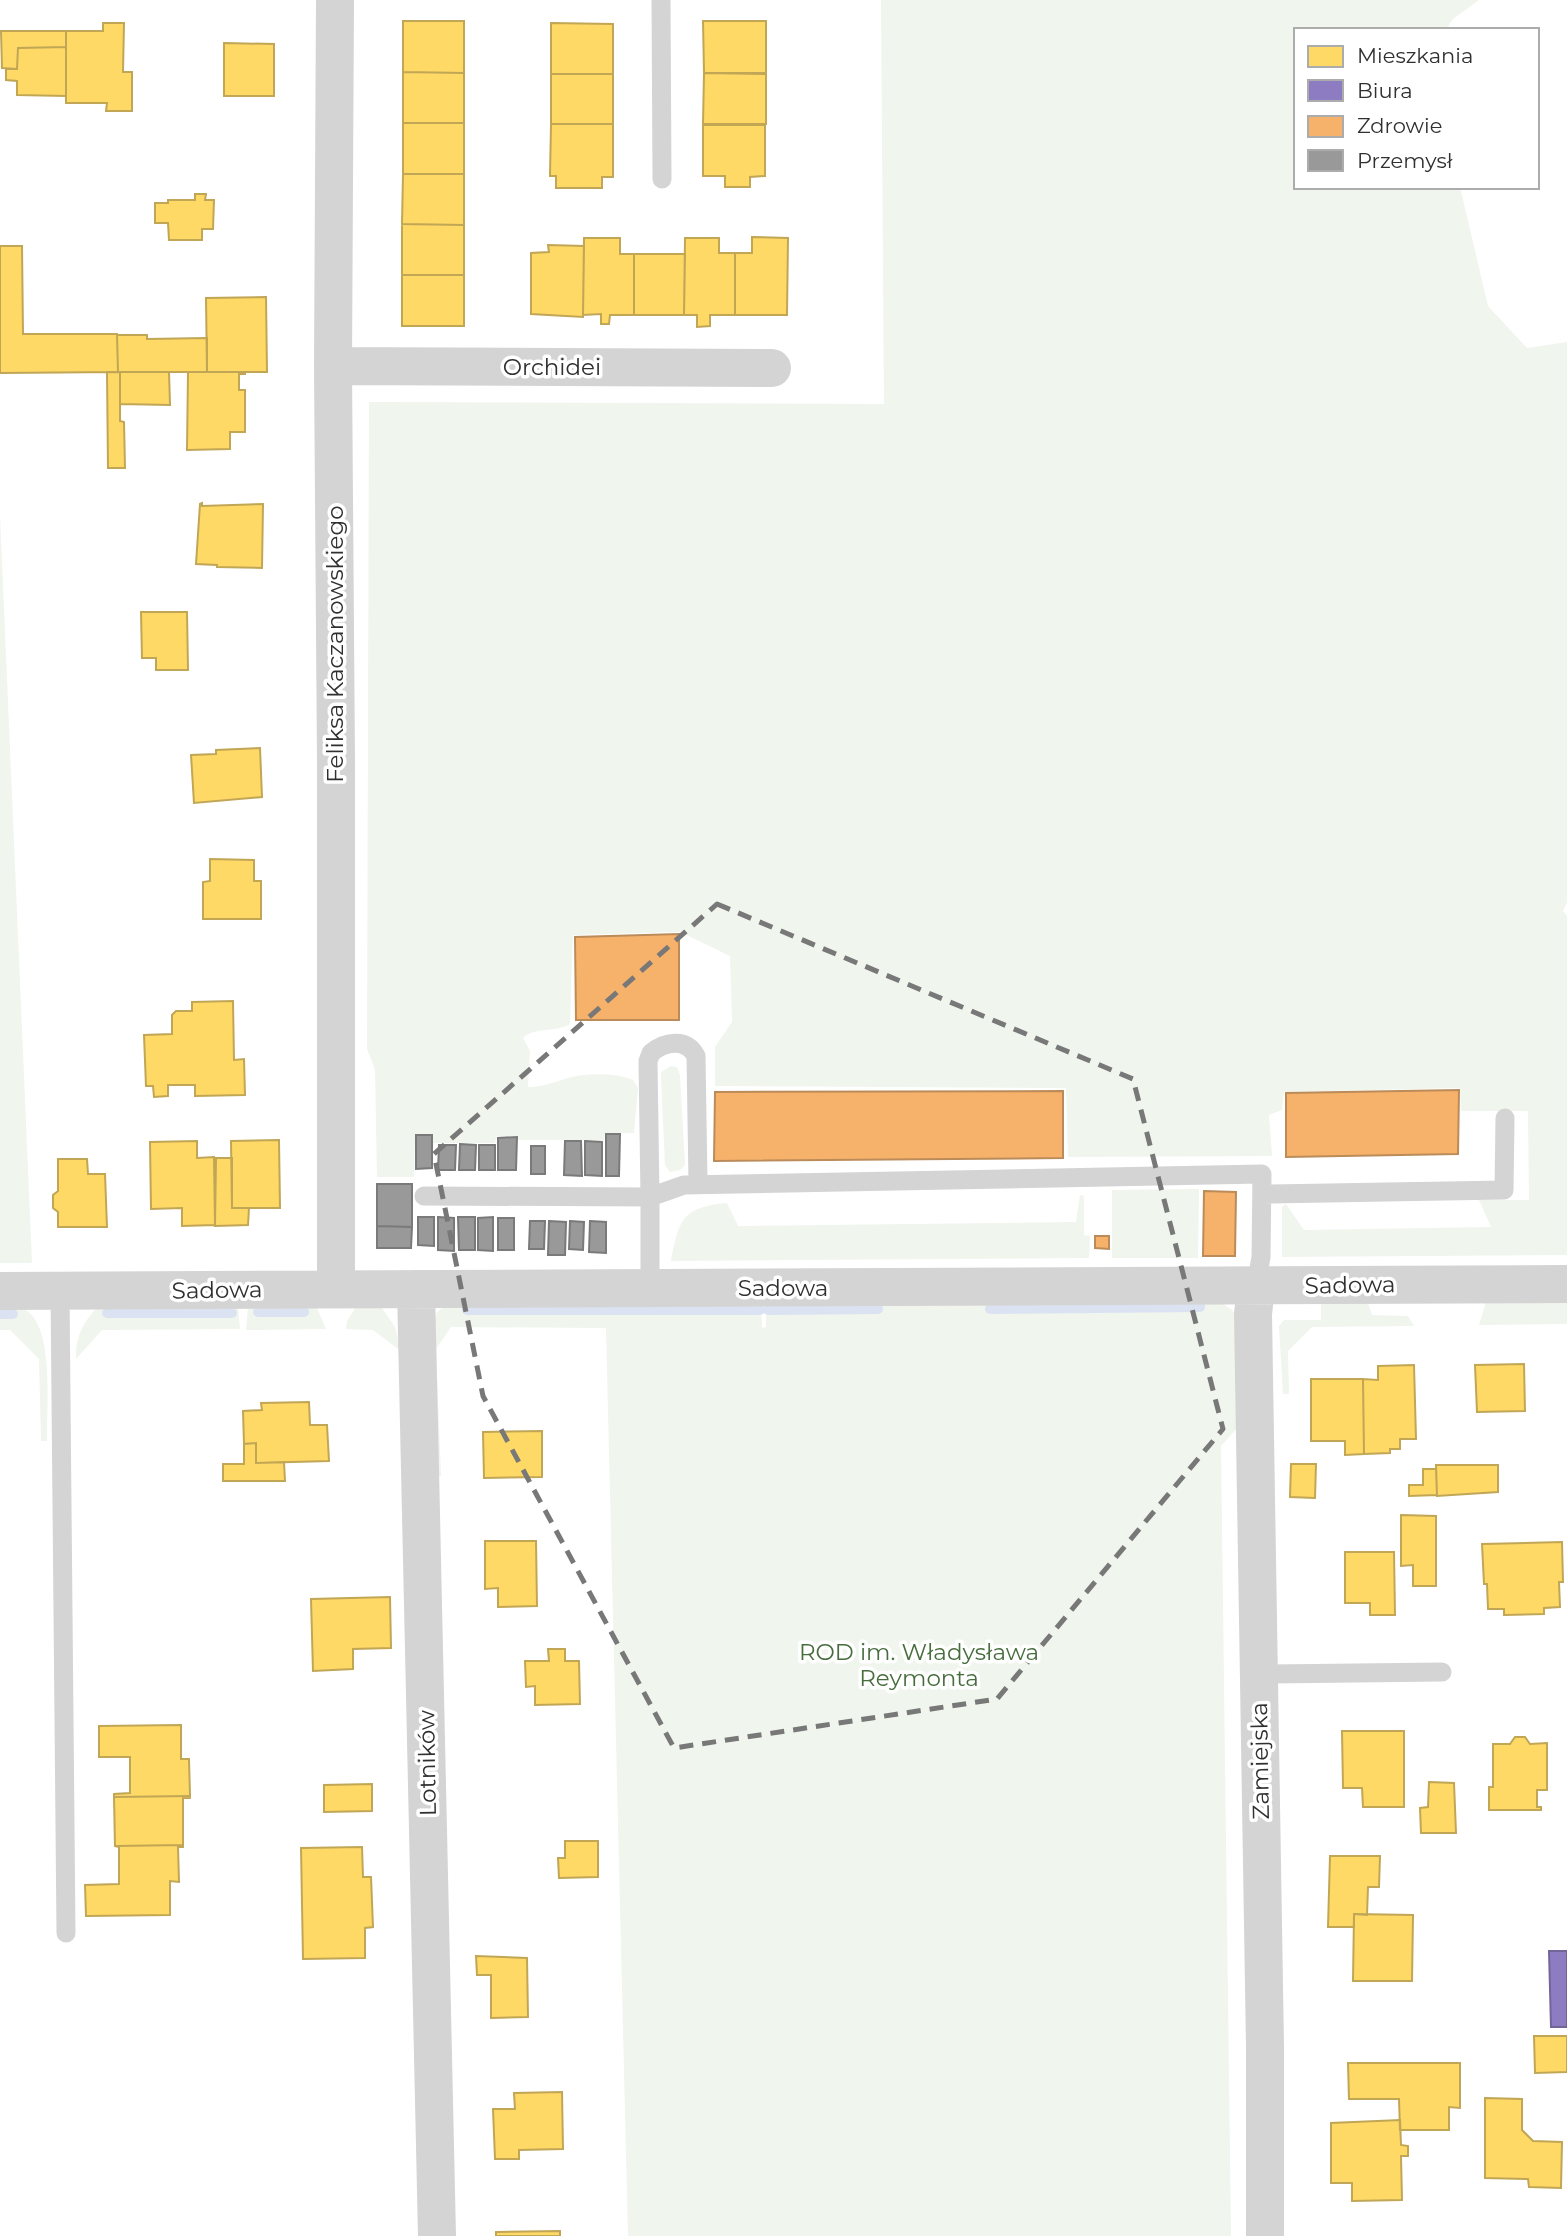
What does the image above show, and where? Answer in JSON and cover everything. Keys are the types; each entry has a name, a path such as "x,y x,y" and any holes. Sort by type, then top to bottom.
{"street":[{"name":"Feliksa Kaczanowskiego","path":"335,0 333,366 337,763 336,1289"},
{"name":"Orchidei","path":"333,366 772,368"},
{"name":"Sadowa","path":"0,1291 1567,1284"},
{"name":"Zamiejska","path":"1256,1286 1253,1314 1265,2236"},
{"name":"Lotników","path":"416,1289 436,2236"}],"lane":[{"path":"661,0 662,179"},
{"path":"650,1289 648,1061 651,1053 670,1043 687,1046 696,1056 698,1183"},
{"path":"1263,1194 1504,1190 1505,1118"},
{"path":"424,1196 650,1197 698,1183 1262,1174 1261,1257 1256,1286"},
{"path":"60,1291 66,1933"},
{"path":"1259,1674 1442,1672"}],"highlighted area":[{"path":"717,904 1133,1079 1223,1429 997,1699 674,1748 483,1396 434,1154"}],"green space":[{"path":"881,0 1479,0 1453,19 1447,28 1294,28 1294,189 1460,189 1488,306 1527,348 1567,342 1567,902 1563,911 1567,916 1567,1255 1282,1257 1282,1207 1286,1204 1304,1230 1491,1227 1479,1200 1529,1200 1528,1111 1461,1111 1460,1088 1284,1092 1282,1110 1269,1115 1272,1156 1068,1157 1066,1088 715,1086 715,1047 732,1022 730,956 680,932 573,935 570,1024 534,1032 523,1038 530,1051 528,1087 586,1075 611,1075 633,1080 638,1088 634,1133 605,1133 604,1140 518,1140 517,1136 497,1136 495,1143 433,1143 433,1134 415,1134 414,1177 377,1177 375,1070 367,1049 369,402 884,404"},
{"path":"0,515 32,1263 0,1263"},
{"path":"671,1066 677,1067 680,1075 685,1165 680,1170 670,1172 665,1165 661,1072"},
{"path":"1199,1189 1198,1258 1112,1258 1112,1190"},
{"path":"1080,1195 1084,1196 1084,1235 1090,1236 1089,1258 671,1261 680,1226 685,1218 700,1208 712,1205 727,1203 738,1226 1076,1222"},
{"path":"1567,1301 1567,1324 1479,1325 1486,1302"},
{"name":"ROD im. Władysława Reymonta","path":"1220,1302 1232,1310 1238,1321 1238,1427 1221,1446 1231,2236 628,2236 606,1328 451,1327 436,1349 439,1476 432,1329 437,1312 446,1305 758,1305 761,1308 762,1328 766,1327 766,1308 769,1305"},
{"path":"1321,1302 1368,1303 1372,1315 1408,1316 1414,1326 1312,1327 1288,1351 1289,1394 1283,1394 1279,1326 1284,1320 1321,1320"},
{"path":"357,1305 382,1308 395,1327 401,1351 373,1330 346,1329 347,1321"},
{"path":"316,1306 326,1329 246,1330 248,1307"},
{"path":"0,1307 22,1308 33,1316 40,1330 47,1368 47,1441 41,1441 39,1359 10,1330 0,1330"},
{"path":"98,1307 238,1307 240,1329 102,1330 76,1359 81,1330"}],"building: Mieszkania":[{"path":"403,21 464,21 464,73 403,72"},
{"path":"703,21 766,21 766,73 704,73"},
{"path":"103,23 124,23 123,72 132,72 132,111 106,111 107,103 66,103 66,31 103,31"},
{"path":"551,23 613,24 613,74 551,74"},
{"path":"1,31 66,31 66,47 18,48 17,69 2,68"},
{"path":"224,43 274,44 274,96 224,96"},
{"path":"66,47 66,96 17,95 17,81 6,80 6,69 17,69 18,48"},
{"path":"403,72 464,73 464,123 403,123"},
{"path":"704,73 766,74 766,124 703,124"},
{"path":"551,74 613,74 613,124 551,124"},
{"path":"403,123 464,123 464,174 403,174"},
{"path":"551,124 613,124 613,177 602,177 602,188 556,188 556,176 550,176"},
{"path":"703,125 765,125 765,176 750,177 750,187 725,187 725,176 703,176"},
{"path":"403,174 464,174 464,225 402,224"},
{"path":"195,194 206,194 205,200 214,200 213,229 202,229 202,240 169,240 168,223 155,223 155,203 195,200"},
{"path":"402,224 464,225 464,275 402,275"},
{"path":"752,237 788,238 787,315 735,315 735,253 752,253"},
{"path":"584,238 620,238 620,254 634,254 634,315 610,315 609,324 601,324 601,314 583,315"},
{"path":"685,238 719,238 719,253 735,253 735,315 710,315 710,326 697,327 697,315 684,315"},
{"path":"548,245 584,246 583,317 531,314 531,253 549,252"},
{"path":"0,246 22,246 23,334 117,334 118,372 0,373"},
{"path":"634,254 685,254 684,315 634,315"},
{"path":"402,275 464,275 464,326 402,326"},
{"path":"266,297 267,372 207,372 206,298"},
{"path":"117,335 147,335 147,339 207,338 207,372 118,372"},
{"path":"107,372 120,372 120,421 124,422 125,468 108,468"},
{"path":"120,372 169,372 170,405 120,404"},
{"path":"188,372 245,372 239,374 239,390 245,390 245,432 230,432 230,449 187,450"},
{"path":"202,503 202,506 263,504 262,568 196,564"},
{"path":"141,612 187,612 188,670 156,670 156,658 142,658"},
{"path":"260,748 262,797 194,803 191,755 216,754 216,750"},
{"path":"210,859 254,860 254,881 261,881 261,919 203,919 203,882 210,881"},
{"path":"233,1001 234,1060 244,1059 245,1095 195,1096 195,1085 168,1085 168,1096 154,1097 153,1086 146,1086 144,1035 172,1034 172,1015 176,1011 192,1011 192,1002"},
{"path":"279,1140 280,1208 232,1208 231,1141"},
{"path":"197,1141 197,1158 214,1157 215,1225 182,1226 182,1208 151,1209 150,1142"},
{"path":"216,1158 232,1158 232,1208 249,1208 248,1225 215,1226"},
{"path":"58,1159 87,1159 88,1174 105,1174 107,1227 58,1227 58,1212 53,1208 53,1195 58,1191"},
{"path":"1524,1364 1525,1411 1477,1412 1475,1365"},
{"path":"1414,1365 1416,1439 1400,1439 1400,1449 1390,1449 1390,1453 1364,1454 1363,1379 1378,1380 1378,1366"},
{"path":"1311,1379 1363,1379 1364,1454 1345,1455 1345,1441 1311,1441"},
{"path":"309,1402 310,1425 327,1425 329,1461 256,1463 256,1443 244,1444 243,1411 262,1410 261,1403"},
{"path":"542,1431 542,1477 484,1478 483,1432"},
{"path":"256,1443 256,1463 284,1462 285,1481 223,1481 223,1464 244,1464 244,1444"},
{"path":"1291,1464 1316,1464 1315,1498 1290,1497"},
{"path":"1436,1465 1498,1465 1498,1492 1437,1496"},
{"path":"1423,1469 1436,1469 1437,1495 1409,1496 1409,1485 1423,1485"},
{"path":"1401,1515 1436,1516 1436,1586 1413,1586 1413,1565 1401,1566"},
{"path":"485,1541 536,1541 537,1606 498,1607 498,1588 485,1589"},
{"path":"1562,1542 1563,1582 1559,1582 1560,1607 1544,1608 1544,1614 1504,1615 1504,1609 1488,1609 1482,1544"},
{"path":"1345,1552 1394,1552 1395,1615 1370,1615 1370,1603 1345,1603"},
{"path":"390,1597 391,1648 353,1649 353,1669 313,1671 311,1599"},
{"path":"548,1649 565,1649 565,1661 579,1661 580,1704 535,1705 535,1686 526,1687 525,1661 549,1661"},
{"path":"181,1725 181,1759 189,1759 190,1796 114,1797 114,1794 130,1793 130,1757 99,1757 99,1726"},
{"path":"1342,1731 1404,1731 1404,1807 1363,1807 1362,1788 1343,1788"},
{"path":"1515,1737 1525,1737 1530,1744 1547,1743 1547,1790 1537,1790 1537,1807 1541,1807 1541,1810 1489,1810 1489,1787 1493,1787 1493,1744 1510,1744"},
{"path":"1429,1782 1454,1783 1456,1833 1421,1833 1420,1808 1428,1807"},
{"path":"372,1784 372,1811 324,1812 324,1785"},
{"path":"190,1796 183,1798 183,1845 115,1846 114,1797"},
{"path":"565,1841 598,1841 598,1877 559,1878 558,1858 565,1858"},
{"path":"183,1845 178,1847 179,1882 170,1881 170,1915 86,1916 85,1885 119,1884 119,1847 115,1846"},
{"path":"362,1847 363,1877 371,1877 373,1927 365,1928 365,1958 303,1959 301,1848"},
{"path":"1330,1856 1380,1856 1379,1887 1368,1887 1367,1915 1354,1914 1354,1927 1328,1927"},
{"path":"1354,1914 1413,1915 1412,1981 1353,1981"},
{"path":"476,1956 527,1958 528,2017 491,2018 491,1975 477,1975"},
{"path":"1534,2036 1567,2036 1567,2072 1535,2073"},
{"path":"1348,2063 1460,2063 1460,2108 1449,2107 1449,2130 1400,2130 1399,2099 1349,2099"},
{"path":"562,2092 563,2149 519,2150 519,2159 495,2159 493,2109 515,2109 514,2093"},
{"path":"1485,2098 1522,2099 1522,2130 1533,2141 1562,2142 1561,2188 1529,2187 1528,2179 1485,2178"},
{"path":"1400,2120 1401,2145 1408,2146 1408,2156 1401,2156 1402,2200 1352,2201 1352,2183 1331,2183 1331,2123"},
{"path":"560,2231 560,2236 496,2236 496,2232"}],"building: Biura":[{"path":"1549,1951 1567,1951 1567,2027 1551,2027"}],"building: Zdrowie":[{"path":"679,934 679,1020 576,1020 575,937"},
{"path":"1459,1090 1458,1154 1286,1157 1286,1093"},
{"path":"1063,1091 1063,1158 714,1161 715,1092"},
{"path":"1204,1191 1236,1192 1235,1256 1203,1256"},
{"path":"1095,1236 1109,1236 1109,1249 1095,1248"}],"building: Przemysł":[{"path":"606,1134 620,1134 619,1176 606,1176"},
{"path":"416,1135 432,1135 432,1168 416,1169"},
{"path":"517,1137 516,1170 498,1170 498,1138"},
{"path":"565,1141 581,1141 582,1176 564,1175"},
{"path":"585,1141 602,1142 602,1176 585,1175"},
{"path":"460,1144 476,1145 475,1170 459,1170"},
{"path":"439,1145 456,1145 455,1170 438,1170"},
{"path":"479,1145 495,1145 495,1170 479,1170"},
{"path":"531,1146 545,1146 545,1174 531,1174"},
{"path":"377,1184 412,1184 412,1227 377,1226"},
{"path":"418,1217 434,1217 434,1246 418,1245"},
{"path":"438,1217 454,1218 454,1251 438,1250"},
{"path":"458,1217 475,1217 475,1250 459,1250"},
{"path":"493,1217 493,1251 478,1250 478,1218"},
{"path":"498,1218 514,1218 514,1250 498,1250"},
{"path":"530,1221 545,1221 544,1249 529,1249"},
{"path":"549,1221 566,1222 565,1255 548,1255"},
{"path":"570,1221 584,1222 583,1250 569,1249"},
{"path":"590,1221 606,1222 606,1253 589,1252"},
{"path":"377,1226 412,1227 411,1248 377,1248"}],"waterway":[{"path":"990,1309 1200,1307"},
{"path":"768,1310 878,1309"},
{"path":"467,1310 760,1310"},
{"path":"258,1312 304,1312"},
{"path":"107,1313 232,1313"},
{"path":"0,1314 13,1314"}]}
